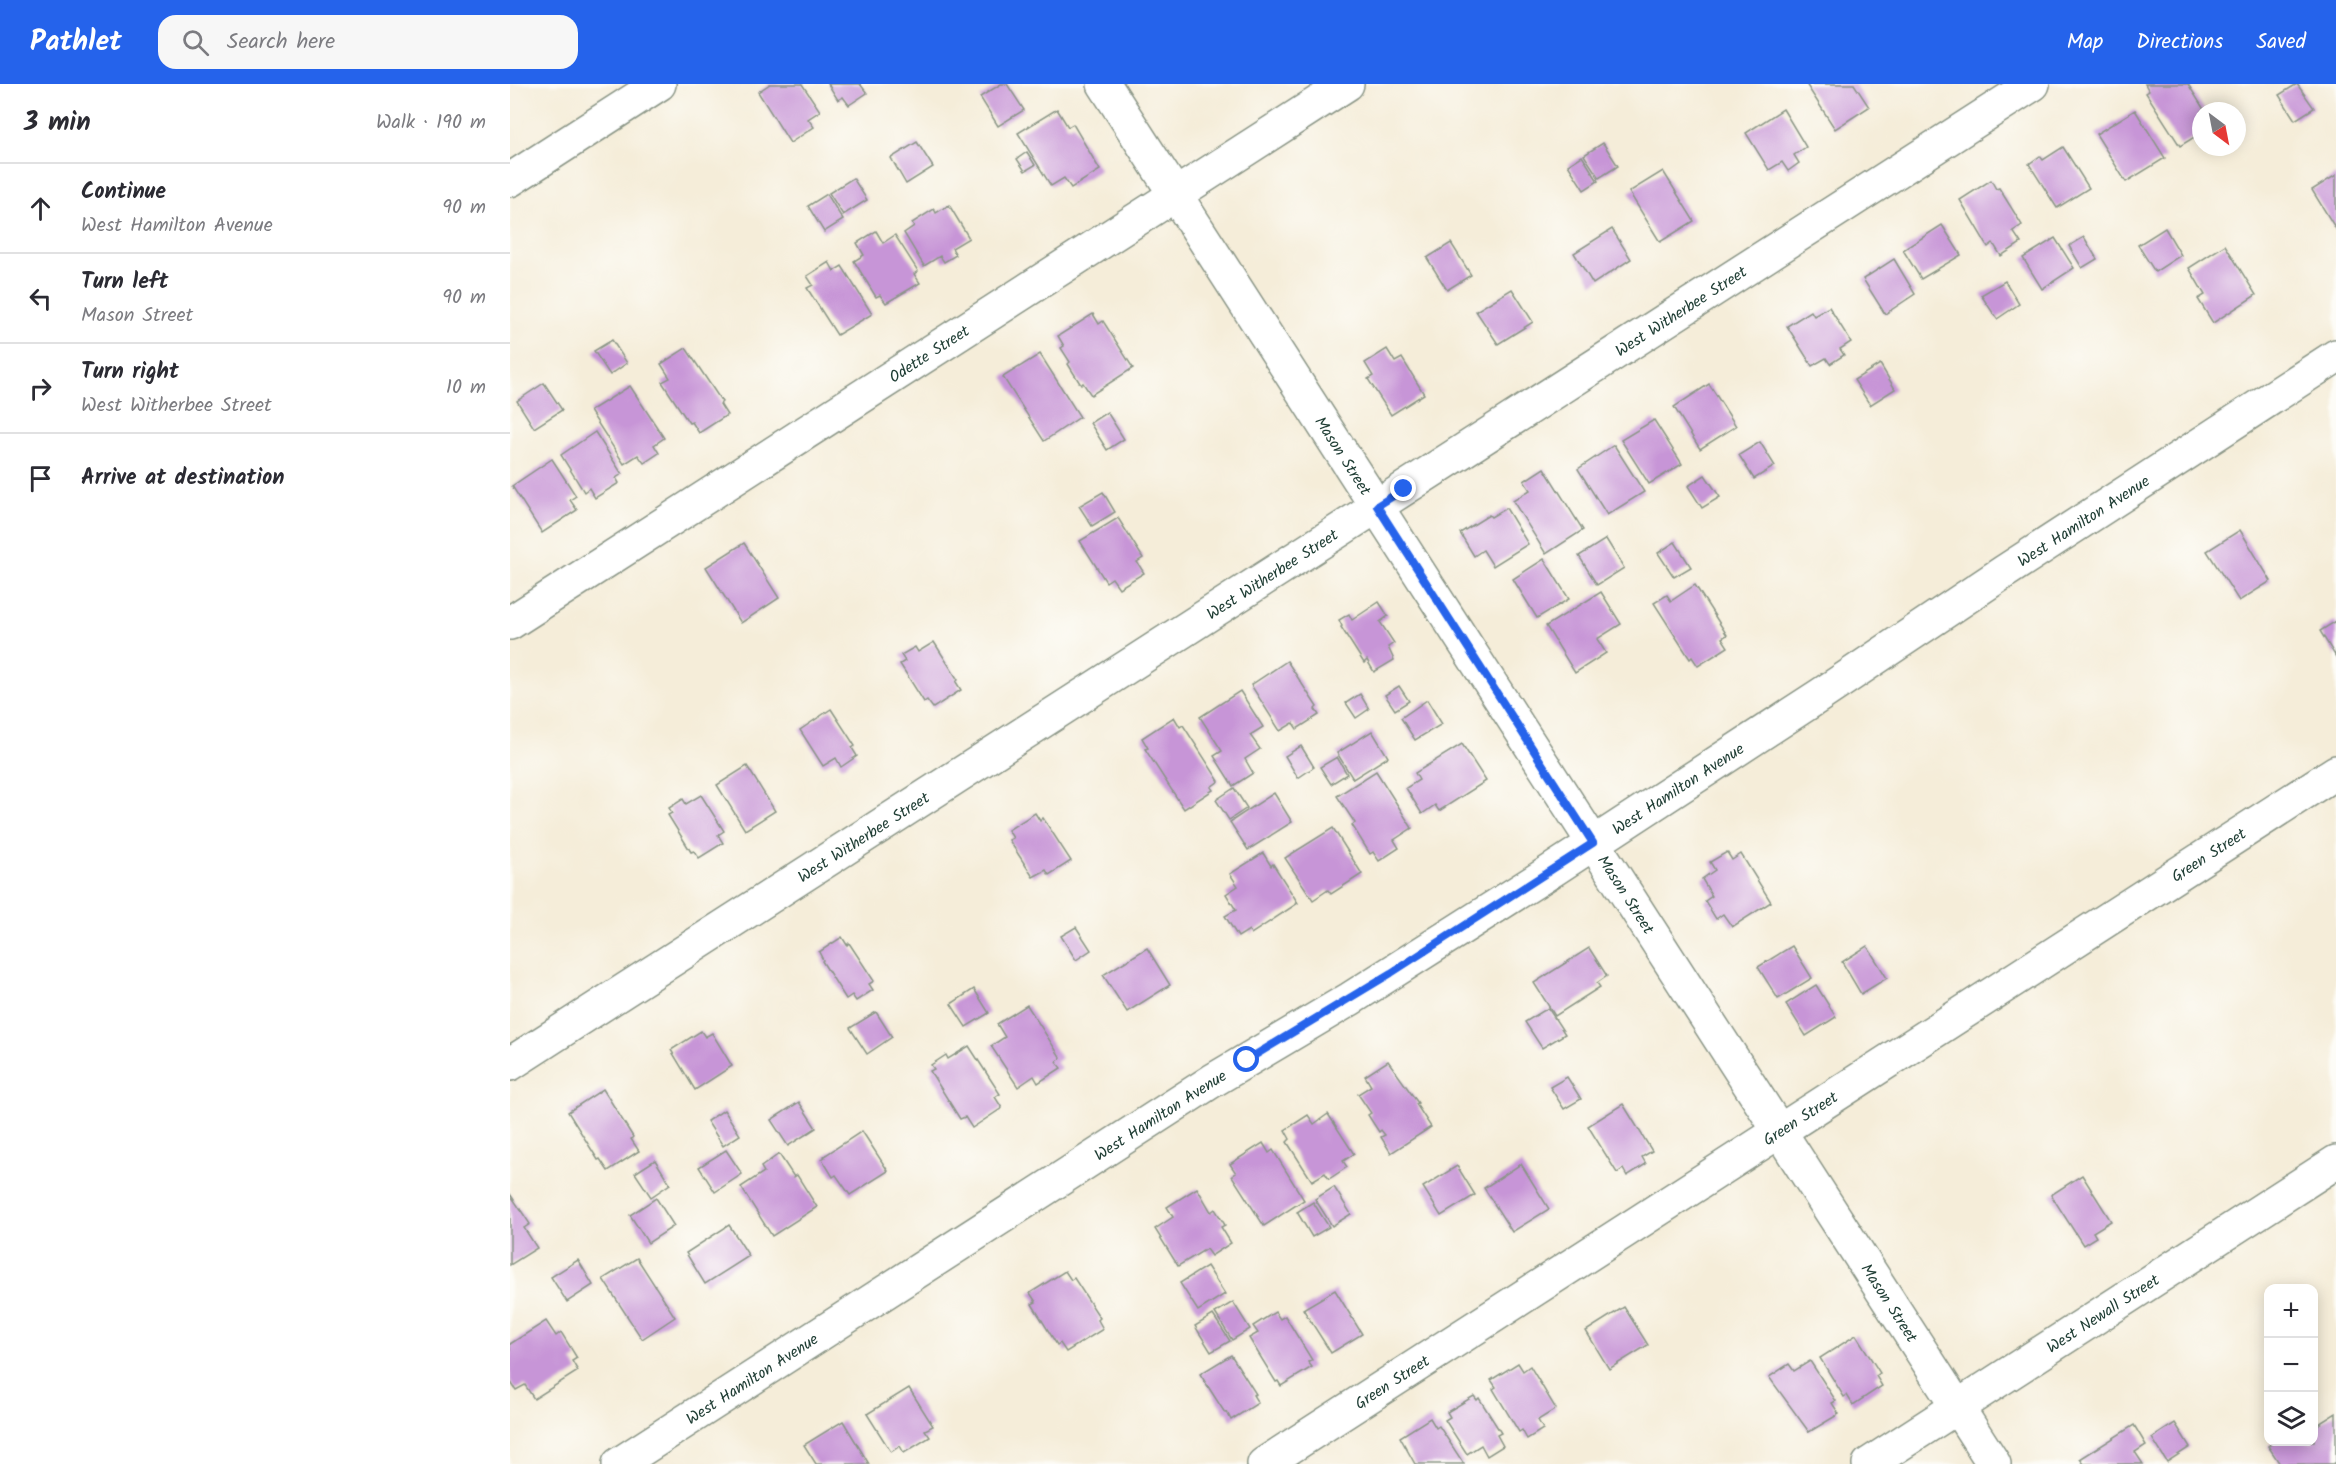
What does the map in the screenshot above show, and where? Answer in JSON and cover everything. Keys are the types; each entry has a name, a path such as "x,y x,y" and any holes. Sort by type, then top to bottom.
{"street":[{"path":"510,180 659,84"},
{"name":"Mason Street","path":"1104,84 1994,1464"},
{"name":"Odette Street","path":"510,624 1347,84"},
{"name":"West Witherbee Street","path":"510,1064 2033,84"},
{"name":"West Hamilton Avenue","path":"619,1464 1212,1081 1383,978 1593,843 1994,578 2336,356"},
{"name":"Green Street","path":"1264,1464 2336,772"},
{"name":"West Newall Street","path":"1869,1464 2336,1162"}],"building":[{"path":"770,84 802,84 820,111 808,119 814,127 790,143 758,92"},
{"path":"828,84 860,84 867,93 849,105 843,97 838,100"},
{"path":"1001,84 1007,84 1024,110 998,126 980,97"},
{"path":"1806,84 1854,84 1869,107 1835,129"},
{"path":"2145,84 2188,84 2199,102 2192,102 2192,139 2180,146 2146,93 2149,91"},
{"path":"2297,84 2314,108 2295,120 2279,95"},
{"path":"1057,109 1068,127 1073,124 1100,170 1071,188 1064,178 1051,186 1018,133"},
{"path":"1783,109 1806,147 1794,155 1799,163 1788,171 1782,162 1769,170 1746,133"},
{"path":"2135,110 2165,158 2126,182 2096,134"},
{"path":"917,142 933,167 906,184 891,158"},
{"path":"1603,143 1618,166 1599,178 1584,155"},
{"path":"2063,147 2089,188 2057,208 2029,164 2040,156 2043,160"},
{"path":"1027,152 1035,165 1025,171 1017,159"},
{"path":"1582,156 1598,181 1584,190 1568,165"},
{"path":"1663,171 1694,221 1660,242 1629,192"},
{"path":"2336,175 2336,229 2312,190"},
{"path":"853,178 867,200 843,215 829,193"},
{"path":"1991,180 1996,189 1999,188 2022,225 2013,231 2021,243 2001,256 1993,243 1988,247 1960,200"},
{"path":"827,194 843,220 824,232 808,206"},
{"path":"949,205 969,238 952,248 956,255 944,262 940,256 924,266 904,233 914,226 912,223 934,209 936,213"},
{"path":"1942,225 1961,255 1921,279 1903,250"},
{"path":"2165,228 2181,255 2155,272 2138,245"},
{"path":"1612,229 1631,259 1593,284 1574,253"},
{"path":"876,231 883,243 895,235 918,271 914,274 920,283 886,303 880,295 876,297 854,261 864,255 857,243"},
{"path":"2084,237 2097,259 2082,268 2069,246"},
{"path":"2055,238 2074,268 2042,289 2023,258"},
{"path":"1451,243 1471,275 1447,290 1427,258"},
{"path":"2225,245 2256,295 2213,323 2198,299 2205,295 2189,268"},
{"path":"1894,259 1915,294 1885,314 1863,279"},
{"path":"829,262 834,271 842,266 872,314 837,335 807,288 813,285 807,276"},
{"path":"2005,281 2019,304 1997,319 1981,295"},
{"path":"1512,289 1533,322 1498,344 1476,311"},
{"path":"1829,307 1851,342 1840,349 1844,355 1830,364 1826,358 1812,366 1787,326 1811,311 1814,316"},
{"path":"1093,314 1099,324 1103,321 1133,368 1091,395 1083,383 1081,385 1068,364 1070,362 1061,348 1064,346 1058,336"},
{"path":"612,340 627,363 610,375 594,351"},
{"path":"686,348 722,402 720,404 727,415 699,433 692,422 689,423 662,382 670,378 661,364"},
{"path":"1387,349 1395,362 1402,358 1424,394 1391,415 1368,379 1373,376 1365,363"},
{"path":"1040,354 1080,417 1044,441 1003,377"},
{"path":"1880,364 1895,389 1870,405 1854,380"},
{"path":"544,383 562,410 534,428 517,401"},
{"path":"1709,384 1736,426 1700,449 1674,407"},
{"path":"630,386 664,438 654,445 659,453 644,463 638,455 624,464 590,411"},
{"path":"1107,412 1124,439 1107,450 1090,423"},
{"path":"1654,420 1682,464 1649,484 1621,440"},
{"path":"595,432 622,474 616,478 619,483 595,498 589,488 584,492 561,455"},
{"path":"1760,442 1775,466 1754,479 1739,455"},
{"path":"1614,445 1644,492 1607,515 1578,469"},
{"path":"552,459 576,496 570,500 577,510 542,533 512,486"},
{"path":"1544,468 1583,530 1546,554 1513,501 1530,490 1524,481"},
{"path":"1705,475 1720,497 1702,508 1688,486"},
{"path":"1103,492 1115,512 1092,526 1079,506"},
{"path":"1506,508 1528,544 1493,566 1483,550 1474,556 1460,533 1489,515 1491,517"},
{"path":"1118,518 1143,558 1137,562 1144,573 1119,588 1112,578 1106,582 1080,541"},
{"path":"2240,530 2271,581 2239,601 2207,551"},
{"path":"1606,539 1624,568 1597,585 1579,556"},
{"path":"1675,542 1691,567 1674,577 1658,553"},
{"path":"744,543 779,598 741,623 706,567"},
{"path":"1544,559 1569,599 1537,618 1513,579"},
{"path":"1695,585 1727,635 1722,638 1728,647 1698,666 1692,657 1690,659 1654,603 1667,595 1671,601"},
{"path":"1601,592 1621,624 1597,639 1606,653 1575,673 1546,626"},
{"path":"1379,602 1388,616 1380,622 1394,643 1388,647 1394,660 1374,672 1367,660 1364,663 1339,620 1349,614 1352,620"},
{"path":"2336,621 2336,657 2320,631"},
{"path":"934,642 958,680 956,682 961,690 933,708 927,700 924,702 900,664 905,661 901,655 915,647 918,652"},
{"path":"1287,661 1317,707 1315,709 1319,715 1297,729 1293,723 1280,731 1251,685"},
{"path":"1399,686 1409,701 1395,710 1385,695"},
{"path":"1240,691 1263,727 1250,735 1260,749 1245,759 1253,773 1233,786 1214,756 1222,751 1200,717"},
{"path":"1360,694 1369,709 1356,718 1346,703"},
{"path":"1427,700 1442,724 1415,740 1401,718"},
{"path":"831,709 855,746 852,748 857,756 841,767 836,758 823,766 800,730"},
{"path":"1174,717 1180,727 1183,725 1219,781 1211,787 1213,790 1184,809 1145,749 1148,748 1142,738"},
{"path":"1372,731 1388,757 1353,779 1337,753"},
{"path":"1462,744 1486,781 1439,811 1435,805 1422,814 1406,788 1419,780 1415,773"},
{"path":"1301,746 1314,767 1298,778 1285,756"},
{"path":"1337,757 1347,774 1331,784 1320,767"},
{"path":"747,766 775,811 745,830 717,785"},
{"path":"1376,771 1412,828 1394,840 1399,848 1379,861 1373,852 1370,854 1352,825 1355,823 1337,796"},
{"path":"1234,788 1247,808 1229,820 1216,800"},
{"path":"1274,793 1292,822 1248,850 1230,822"},
{"path":"701,795 724,831 718,835 723,843 699,858 694,851 691,852 668,815 672,813 669,808 683,799 686,804"},
{"path":"1035,813 1040,821 1043,818 1071,861 1049,875 1046,870 1033,877 1009,840 1013,838 1008,830"},
{"path":"1333,828 1362,874 1331,894 1328,890 1313,900 1285,858"},
{"path":"1727,852 1732,860 1741,854 1771,902 1732,927 1723,914 1716,919 1705,901 1712,896 1702,879 1715,870 1710,862"},
{"path":"1263,853 1271,866 1273,864 1298,903 1251,934 1249,930 1238,937 1225,916 1236,910 1226,894 1238,886 1230,874"},
{"path":"1076,927 1091,950 1076,960 1061,936"},
{"path":"842,937 847,945 849,943 874,981 869,984 873,990 856,1001 852,995 846,999 822,961 819,952"},
{"path":"1792,946 1812,978 1778,999 1758,967"},
{"path":"1867,946 1887,978 1861,994 1842,962"},
{"path":"1147,948 1170,985 1127,1012 1103,975"},
{"path":"1589,948 1607,976 1597,983 1600,987 1555,1016 1534,983"},
{"path":"1816,985 1836,1017 1806,1036 1786,1004"},
{"path":"974,989 989,1013 966,1027 951,1004"},
{"path":"1027,1005 1061,1058 1056,1062 1061,1068 1038,1083 1034,1076 1018,1087 991,1046 1005,1037 997,1024"},
{"path":"1548,1008 1565,1034 1542,1048 1525,1022"},
{"path":"876,1012 892,1037 867,1054 850,1028"},
{"path":"701,1031 705,1037 712,1033 732,1066 695,1090 671,1050"},
{"path":"969,1046 1000,1094 995,1097 1002,1108 972,1128 965,1117 960,1119 930,1071 934,1069 931,1065 946,1055 948,1059"},
{"path":"1388,1061 1418,1103 1416,1104 1431,1127 1391,1153 1381,1137 1385,1135 1381,1130 1379,1132 1368,1115 1371,1113 1358,1094 1371,1086 1365,1076"},
{"path":"1567,1077 1581,1099 1564,1109 1550,1087"},
{"path":"603,1089 633,1137 631,1139 639,1151 608,1171 600,1159 598,1160 568,1112"},
{"path":"799,1102 816,1128 788,1146 771,1120"},
{"path":"1623,1104 1652,1151 1642,1157 1646,1164 1627,1176 1623,1169 1617,1173 1588,1126"},
{"path":"724,1110 740,1135 723,1146 707,1121"},
{"path":"1328,1114 1354,1154 1343,1161 1347,1167 1329,1179 1325,1173 1312,1181 1287,1142 1290,1139 1285,1130 1308,1115 1314,1124"},
{"path":"862,1131 888,1171 850,1195 836,1175 833,1177 822,1159"},
{"path":"1263,1143 1269,1153 1273,1150 1304,1200 1264,1226 1232,1176 1236,1173 1230,1164"},
{"path":"726,1150 742,1174 715,1192 699,1167"},
{"path":"779,1154 794,1177 797,1175 817,1207 772,1236 741,1187 764,1172 761,1167"},
{"path":"655,1160 670,1184 651,1197 635,1173"},
{"path":"1521,1164 1549,1209 1512,1232 1484,1188"},
{"path":"1457,1166 1475,1195 1441,1216 1423,1187"},
{"path":"2082,1175 2111,1221 2093,1232 2096,1237 2083,1245 2051,1195"},
{"path":"1334,1187 1351,1214 1332,1226 1315,1199"},
{"path":"1197,1188 1211,1212 1215,1209 1225,1225 1221,1227 1231,1243 1211,1256 1206,1249 1178,1266 1155,1229 1173,1217 1167,1207"},
{"path":"510,1194 530,1224 524,1228 537,1248 510,1265"},
{"path":"656,1198 674,1226 648,1243 630,1215"},
{"path":"1313,1202 1329,1227 1312,1237 1297,1212"},
{"path":"729,1225 749,1256 705,1284 686,1253"},
{"path":"637,1258 675,1317 642,1339 603,1279"},
{"path":"578,1260 593,1285 567,1302 551,1277"},
{"path":"1207,1266 1225,1294 1198,1311 1180,1283"},
{"path":"1065,1271 1071,1280 1074,1278 1100,1318 1098,1320 1103,1329 1066,1352 1060,1343 1057,1345 1032,1304 1036,1302 1030,1293"},
{"path":"1335,1290 1362,1334 1331,1353 1303,1309"},
{"path":"1233,1302 1250,1329 1232,1340 1215,1313"},
{"path":"1624,1307 1648,1345 1609,1369 1586,1331"},
{"path":"1275,1312 1280,1319 1285,1316 1312,1360 1308,1362 1312,1367 1281,1386 1278,1381 1276,1382 1249,1338 1258,1333 1253,1326"},
{"path":"1213,1315 1230,1341 1211,1352 1195,1326"},
{"path":"546,1321 556,1336 561,1332 577,1358 572,1361 578,1371 534,1399 525,1385 516,1390 510,1381 510,1344"},
{"path":"1856,1335 1880,1373 1876,1376 1882,1386 1853,1405 1847,1395 1844,1397 1820,1358"},
{"path":"1231,1355 1256,1394 1253,1395 1258,1403 1231,1420 1200,1374"},
{"path":"1810,1361 1836,1401 1832,1403 1839,1414 1809,1432 1769,1377 1789,1364 1794,1371"},
{"path":"1518,1363 1523,1371 1530,1366 1556,1409 1538,1420 1543,1429 1527,1439 1522,1430 1519,1432 1493,1389 1496,1387 1491,1380"},
{"path":"909,1388 933,1426 925,1430 930,1437 904,1453 900,1446 891,1452 867,1414"},
{"path":"1474,1396 1477,1400 1479,1398 1501,1433 1497,1435 1503,1446 1487,1456 1481,1445 1467,1454 1445,1420 1450,1417 1447,1412"},
{"path":"2336,1413 2336,1462 2333,1464 2280,1464 2268,1446 2318,1446 2318,1424"},
{"path":"1430,1418 1436,1428 1439,1426 1464,1464 1415,1464 1400,1437"},
{"path":"843,1421 869,1464 816,1464 804,1445"},
{"path":"2175,1423 2190,1447 2167,1462 2152,1438"},
{"path":"2134,1425 2146,1445 2135,1452 2143,1464 2084,1464 2080,1459"}],"route":[{"path":"1247,1060 1350,999 1593,843 1377,506 1404,489"}]}
